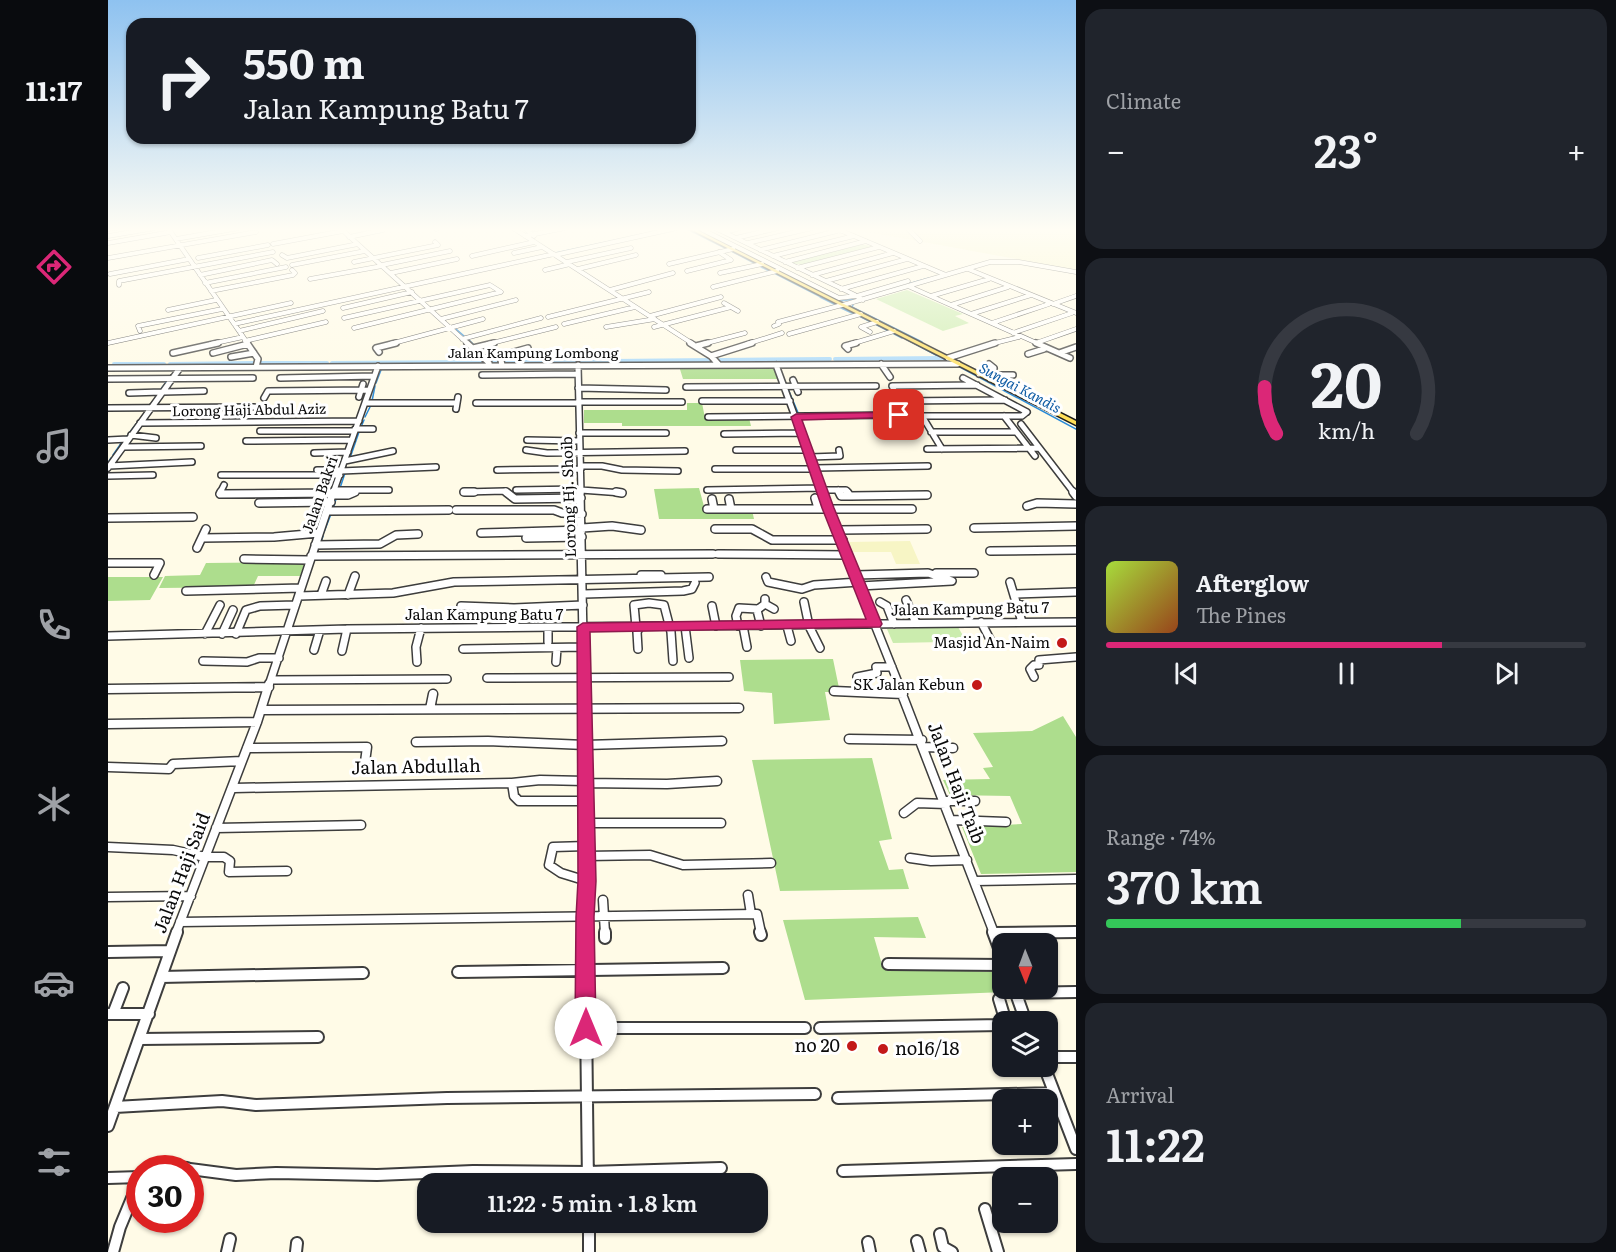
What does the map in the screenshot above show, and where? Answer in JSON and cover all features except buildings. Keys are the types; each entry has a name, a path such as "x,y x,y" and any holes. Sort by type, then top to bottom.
{"main road":[{"path":"807,286 851,307 891,332 1072,419"}],"street":[{"path":"208,286 258,359 257,366"},
{"path":"211,291 233,286"},
{"path":"234,324 403,286"},
{"path":"405,286 489,363 489,366"},
{"path":"344,318 428,297 484,286"},
{"path":"354,328 501,292 493,286"},
{"path":"612,288 618,286"},
{"path":"816,286 841,298 890,286"},
{"path":"835,286 863,300"},
{"path":"841,289 850,286"},
{"path":"931,296 964,286"},
{"path":"1010,286 1075,313"},
{"path":"835,301 851,307 863,300 911,287 1070,358"},
{"path":"951,305 1008,287"},
{"path":"612,288 621,292"},
{"path":"612,288 635,307 698,345 719,365"},
{"path":"383,291 386,295 411,292"},
{"path":"344,308 411,292"},
{"path":"548,317 649,292"},
{"path":"971,314 1031,295"},
{"path":"992,323 1076,296"},
{"path":"428,297 441,308"},
{"path":"606,327 653,317 721,297"},
{"path":"698,298 703,302"},
{"path":"168,310 216,300"},
{"path":"441,319 516,300"},
{"path":"108,343 126,342 291,303"},
{"path":"724,303 738,311"},
{"path":"673,304 679,308"},
{"path":"774,326 779,324 778,322 843,305"},
{"path":"564,324 635,307"},
{"path":"654,327 731,307"},
{"path":"140,331 138,326 157,325 222,309"},
{"path":"239,331 323,311"},
{"path":"1013,333 1075,313"},
{"path":"789,334 861,314"},
{"path":"462,339 478,332 541,318"},
{"path":"379,352 376,348 483,319"},
{"path":"173,353 245,341 327,322"},
{"path":"870,332 861,327 875,323"},
{"path":"672,324 678,328"},
{"path":"473,348 556,327"},
{"path":"1036,343 1076,329"},
{"path":"848,349 845,346 891,332"},
{"path":"698,345 745,333"},
{"path":"711,356 780,334 786,340"},
{"path":"948,358 1015,336 1076,363"},
{"path":"764,339 773,344"},
{"path":"213,353 245,341"},
{"path":"1059,353 1076,347"},
{"path":"502,366 500,356 528,348"},
{"path":"1028,354 1044,349"},
{"path":"231,357 254,353"},
{"path":"108,368 112,363"},
{"name":"Jalan Haji Taib","path":"776,364 800,433 812,455 828,508 860,580 994,933"},
{"path":"881,364 890,377"},
{"name":"Jalan Kampung Lombong","path":"108,368 958,364"},
{"path":"979,374 994,368 989,364"},
{"name":"Lorong Hj. Shoib","path":"579,365 583,627"},
{"name":"Jalan Bakri","path":"286,632 378,366"},
{"path":"109,465 180,368"},
{"path":"482,375 578,374"},
{"path":"963,378 979,386 1027,412 1022,416 913,416 905,412 892,386 979,386 992,382 1000,375 1013,375"},
{"path":"280,378 374,376"},
{"path":"108,379 253,378"},
{"path":"793,380 797,389"},
{"path":"686,387 797,389 876,386"},
{"path":"264,398 268,391 362,387 369,390"},
{"path":"359,397 362,387"},
{"path":"578,388 666,390"},
{"path":"129,393 204,391"},
{"path":"900,401 1005,400"},
{"path":"702,401 790,401"},
{"path":"476,403 682,402"},
{"path":"365,403 457,403"},
{"name":"Lorong Haji Abdul Aziz","path":"108,408 254,407"},
{"path":"724,414 899,415"},
{"path":"708,417 795,415"},
{"path":"922,416 942,449"},
{"path":"1004,416 1035,456"},
{"name":"Lorong Haji Abdul Aziz","path":"140,423 359,421"},
{"path":"1021,424 1076,496"},
{"path":"261,431 373,429"},
{"path":"931,432 1016,432"},
{"path":"579,433 666,433"},
{"path":"724,435 800,433"},
{"path":"108,440 156,438"},
{"path":"246,441 352,440"},
{"path":"527,440 579,441"},
{"path":"122,448 201,446"},
{"path":"122,448 163,450"},
{"path":"1014,448 1019,455"},
{"path":"927,449 1039,448"},
{"path":"526,450 547,453 685,451"},
{"path":"736,450 840,456 839,450"},
{"path":"754,450 757,458"},
{"path":"221,475 342,469 353,460 370,454 393,451"},
{"path":"314,453 348,452"},
{"path":"109,465 192,462"},
{"path":"497,470 599,466 622,470 678,471"},
{"path":"715,469 928,466"},
{"path":"288,471 436,467"},
{"path":"108,476 153,475"},
{"path":"224,485 220,494 348,495 357,490 389,490"},
{"path":"707,490 822,489 838,490 841,496 849,494 927,495"},
{"path":"516,490 581,490 622,493"},
{"path":"464,492 505,491 515,499 581,498"},
{"path":"259,503 333,495"},
{"path":"815,498 818,508"},
{"path":"712,499 711,509 912,509"},
{"path":"729,500 731,509"},
{"path":"767,500 770,508"},
{"path":"1027,506 1076,504"},
{"path":"328,511 554,510 562,513 582,512"},
{"path":"108,518 193,517"},
{"path":"526,538 612,526 641,530"},
{"path":"974,528 1076,526"},
{"path":"197,548 206,529"},
{"path":"715,529 752,529 772,540 843,540"},
{"path":"838,530 927,529"},
{"path":"481,533 582,532"},
{"path":"202,538 274,537 320,533"},
{"path":"315,545 380,544 396,535 418,534"},
{"path":"990,551 1076,550"},
{"path":"244,560 482,558 583,554 848,555"},
{"path":"108,563 160,563 154,575"},
{"path":"860,580 952,582 950,579 928,573"},
{"path":"766,577 768,582 802,589 814,585 928,573 974,573"},
{"path":"624,579 636,575 661,575"},
{"path":"348,595 355,576"},
{"path":"186,591 300,592 321,596 393,593 454,582 709,577"},
{"path":"321,596 326,581"},
{"path":"1010,582 1016,594 1016,603 1022,622"},
{"path":"584,594 683,591 692,589 695,583"},
{"path":"1016,594 1076,592"},
{"path":"906,600 916,623"},
{"path":"747,647 736,616 739,608 757,609 765,602 774,609"},
{"path":"804,602 809,626 820,648"},
{"path":"880,602 886,606 894,624"},
{"path":"638,649 638,627 634,605 639,603 664,606 671,627 673,661"},
{"path":"1016,603 1027,607"},
{"path":"205,634 220,605"},
{"path":"236,634 246,610 260,606 295,605"},
{"path":"461,606 514,608 583,605"},
{"path":"712,606 716,626"},
{"path":"757,609 761,626"},
{"path":"222,634 233,610"},
{"path":"981,622 992,643"},
{"name":"Jalan Kampung Batu 7","path":"108,636 347,629 1076,622"},
{"path":"686,626 689,658"},
{"path":"786,626 791,641"},
{"path":"583,627 587,823 585,917 588,1173"},
{"path":"417,662 416,647 421,628"},
{"path":"548,628 548,642"},
{"path":"342,651 347,629"},
{"path":"314,650 320,630"},
{"name":"Jalan Haji Said","path":"108,1126 180,922 234,788 286,632"},
{"path":"462,649 584,647"},
{"path":"556,662 557,648"},
{"path":"203,662 247,662 259,658 279,658"},
{"path":"1034,677 1030,669 1034,665 1040,665 1039,660 1074,658"},
{"path":"857,677 877,673 876,667 892,667"},
{"path":"487,678 729,677"},
{"path":"108,689 447,679"},
{"path":"834,691 903,694"},
{"path":"430,709 433,694"},
{"path":"261,710 739,708"},
{"path":"108,724 257,722"},
{"path":"849,739 953,748"},
{"path":"416,742 488,741 585,745 722,741"},
{"path":"247,748 367,747 364,762"},
{"path":"108,767 169,769 172,764 188,762 242,761"},
{"name":"Jalan Abdullah","path":"234,788 512,783 540,780 668,784 717,781"},
{"path":"512,783 514,796 519,801 585,801"},
{"path":"904,813 908,807 916,803 975,801"},
{"path":"952,820 1006,822"},
{"path":"587,823 721,823"},
{"path":"216,828 361,825"},
{"path":"108,847 173,850 205,857 224,857 229,859 229,872 287,871"},
{"path":"587,881 559,873 549,865 553,847 603,854 660,857 683,865 771,863"},
{"path":"910,858 931,861 967,860"},
{"path":"975,881 1076,879"},
{"path":"748,895 761,935"},
{"path":"108,897 191,896"},
{"path":"603,900 605,938"},
{"path":"180,922 754,914"},
{"path":"994,933 1076,932"},
{"path":"108,952 170,951"},
{"path":"888,964 992,965"},
{"path":"458,972 723,968"},
{"path":"161,977 363,973"},
{"path":"123,988 111,1014 149,1014"},
{"path":"1058,992 1076,992"},
{"path":"999,999 1003,1011"},
{"path":"820,1028 992,1025"},
{"path":"586,1028 805,1028"},
{"path":"140,1039 318,1038"},
{"path":"1058,1057 1076,1057"},
{"path":"115,1107 222,1101 256,1105 359,1100 815,1094"},
{"path":"838,1098 992,1094"},
{"path":"1058,1102 1073,1134 1076,1149"},
{"path":"843,1171 1076,1164"},
{"path":"654,1173 721,1168"},
{"path":"204,1171 236,1175 417,1173"},
{"path":"424,1173 473,1171 506,1173"},
{"path":"108,1178 126,1178"},
{"path":"986,1209 998,1252"},
{"path":"113,1252 126,1212"},
{"path":"589,1233 589,1252"},
{"path":"940,1234 943,1247 952,1252"},
{"path":"227,1252 230,1239"}],"shaded area":[{"path":"910,541 920,564 896,564 891,552 853,552 849,542"}],"green space":[{"path":"907,290 963,314 955,316 969,323 943,331 876,299"},
{"path":"679,366 774,366 778,379 683,379"},
{"path":"687,403 702,403 705,418 749,418 751,426 622,426 622,423 584,423 584,410 687,410"},
{"path":"699,488 705,510 752,510 754,519 659,519 654,489"},
{"path":"305,562 300,576 258,576 253,587 159,588 165,576 200,575 206,563"},
{"path":"108,577 163,577 150,600 108,601"},
{"path":"958,627 969,646 947,647 944,642 893,643 887,629"},
{"path":"833,659 839,688 831,688 832,692 825,692 830,720 774,724 772,693 744,691 740,660"},
{"path":"1063,716 1076,737 1076,872 981,874 962,827 1022,824 1010,796 950,795 943,780 990,779 983,768 993,767 973,733 1032,731"},
{"path":"872,758 892,839 879,841 889,870 903,869 909,889 780,891 752,760"},
{"path":"918,917 926,938 874,937 883,968 992,972 992,993 805,1000 783,920"}],"waterway":[{"name":"Sungai Kandis","path":"800,286 819,296"},
{"path":"862,297 899,286"},
{"path":"824,293 840,301 856,299"},
{"name":"Sungai Kandis","path":"820,297 836,305"},
{"path":"853,305 852,307 922,342"},
{"name":"Sungai Kandis","path":"839,307 854,314"},
{"name":"Sungai Kandis","path":"859,316 871,322"},
{"name":"Sungai Kandis","path":"875,324 902,338"},
{"path":"456,329 464,336"},
{"path":"468,339 475,346"},
{"name":"Sungai Kandis","path":"906,339 949,362"},
{"path":"478,349 492,362"},
{"path":"835,359 942,358"},
{"path":"720,360 830,359"},
{"path":"505,362 714,360"},
{"path":"332,363 485,362"},
{"path":"491,362 500,362"},
{"path":"170,364 255,363"},
{"path":"261,363 327,363"},
{"path":"114,364 164,364"},
{"name":"Sungai Kandis","path":"958,366 1076,429"},
{"path":"376,383 381,370"},
{"path":"781,372 786,384"},
{"path":"161,389 167,381"},
{"path":"372,401 375,386"},
{"path":"788,389 799,415"},
{"path":"150,406 156,397"},
{"path":"365,417 371,405"},
{"path":"800,418 803,431"},
{"path":"127,436 140,419"},
{"path":"361,427 364,420"},
{"path":"350,458 359,432"},
{"path":"804,434 813,455"},
{"path":"113,455 122,442"},
{"path":"108,463 111,458"},
{"path":"819,470 825,487"},
{"path":"340,488 345,473"},
{"path":"827,492 831,502"},
{"path":"333,509 336,499"},
{"path":"834,511 840,526"},
{"path":"324,532 331,514"},
{"path":"321,542 323,536"},
{"path":"847,542 853,557"},
{"path":"854,561 858,572"},
{"path":"866,590 878,619"}],"place":[{"name":"Masjid An-Naim","path":"1062,643"},
{"name":"SK Jalan Kebun","path":"977,685"},
{"name":"no 20","path":"852,1046"},
{"name":"no16/18","path":"883,1049"}],"route":[{"path":"586,1028 587,823 583,627 875,624 843,540 828,508 796,417 899,415"}]}
